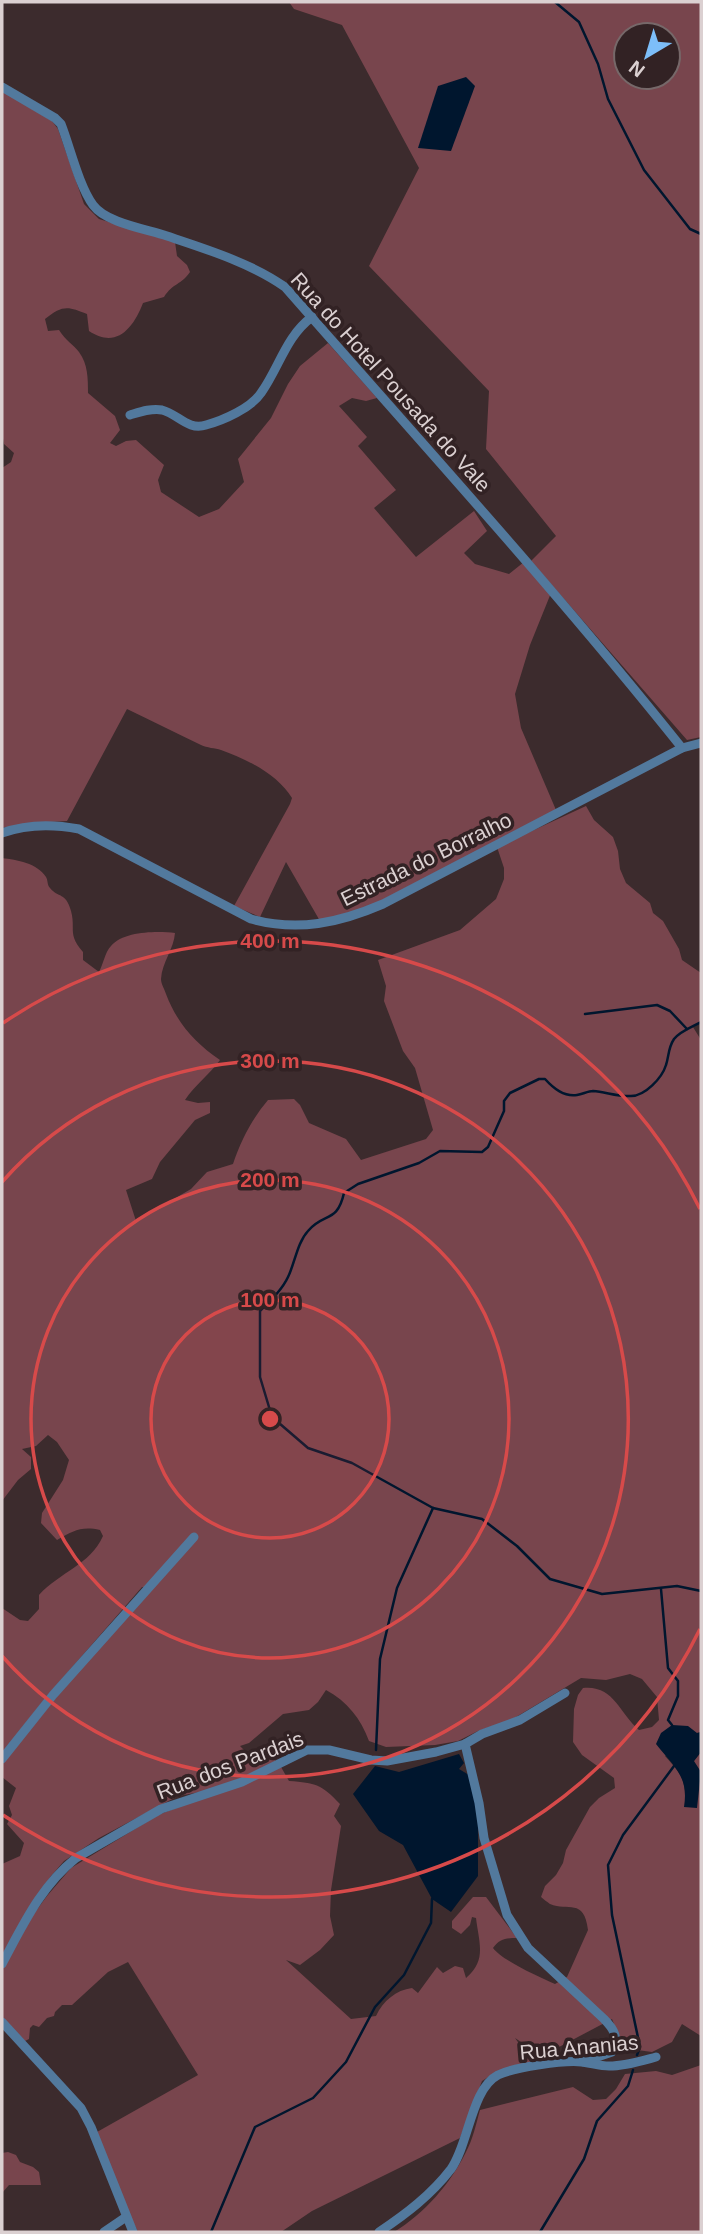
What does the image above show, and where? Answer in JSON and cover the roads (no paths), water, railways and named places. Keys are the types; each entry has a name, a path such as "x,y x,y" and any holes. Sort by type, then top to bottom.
{"street":[{"name":"Rua do Hotel Pousada do Vale","path":"2,87 61,124 86,192 98,211 117,221 196,246 264,273 285,287 530,564 682,748"},
{"path":"130,415 151,409 161,410 195,427 204,426 247,406 262,392 297,331 312,317"},
{"name":"Estrada do Borralho","path":"2,833 15,828 37,826 61,825 79,829 251,919 270,924 332,923 383,904 682,748 701,743"},
{"path":"2,1759 53,1695 194,1537"},
{"name":"Rua dos Pardais","path":"2,1964 33,1907 66,1866 90,1849 161,1809 242,1782 307,1749 329,1750 387,1761 465,1744 482,1734 520,1720 565,1693"},
{"path":"465,1744 484,1838 507,1915 528,1948 614,2030 616,2041 613,2051 583,2062"},
{"path":"2,2022 81,2108 133,2232"},
{"name":"Rua Ananias","path":"379,2232 415,2207 434,2190 451,2168 461,2150 480,2096 494,2077 522,2068 583,2062 618,2065 656,2057"},
{"path":"103,2232 126,2217"}],"water":[{"path":"466,77 475,86 451,151 418,148 438,86"},
{"path":"672,1725 688,1726 697,1733 701,1732 701,1752 694,1761 701,1772 697,1808 684,1807 684,1787 679,1772 656,1744 661,1733"},
{"path":"459,1754 464,1763 459,1769 469,1775 478,1804 478,1876 451,1912 432,1899 403,1845 379,1831 353,1794 375,1766 399,1772"}],"waterway":[{"path":"555,2 579,22 598,64 608,99 644,170 690,229 701,234"},
{"path":"585,1014 657,1005 670,1011 687,1029"},
{"path":"701,1022 674,1039 661,1075 642,1093 626,1096 593,1091 568,1095 545,1079 539,1079 510,1093 504,1101 504,1111 488,1147 482,1152 440,1151 419,1163 358,1184 344,1193 334,1214 314,1225 304,1236 285,1282 260,1311 260,1377 272,1417 308,1448 352,1463 433,1508 482,1519 517,1546 550,1579 602,1594 677,1586 701,1591"},
{"path":"376,1750 380,1659 397,1588 433,1508"},
{"path":"661,1589 668,1668 678,1681 678,1696 668,1720 672,1725"},
{"path":"637,2055 640,2047 612,1915 608,1865 623,1835 674,1766"},
{"path":"211,2232 255,2127 313,2098 346,2062 375,2007 404,1975 431,1923 432,1899"},
{"path":"540,2232 584,2159 597,2121 628,2086 633,2070"}]}
